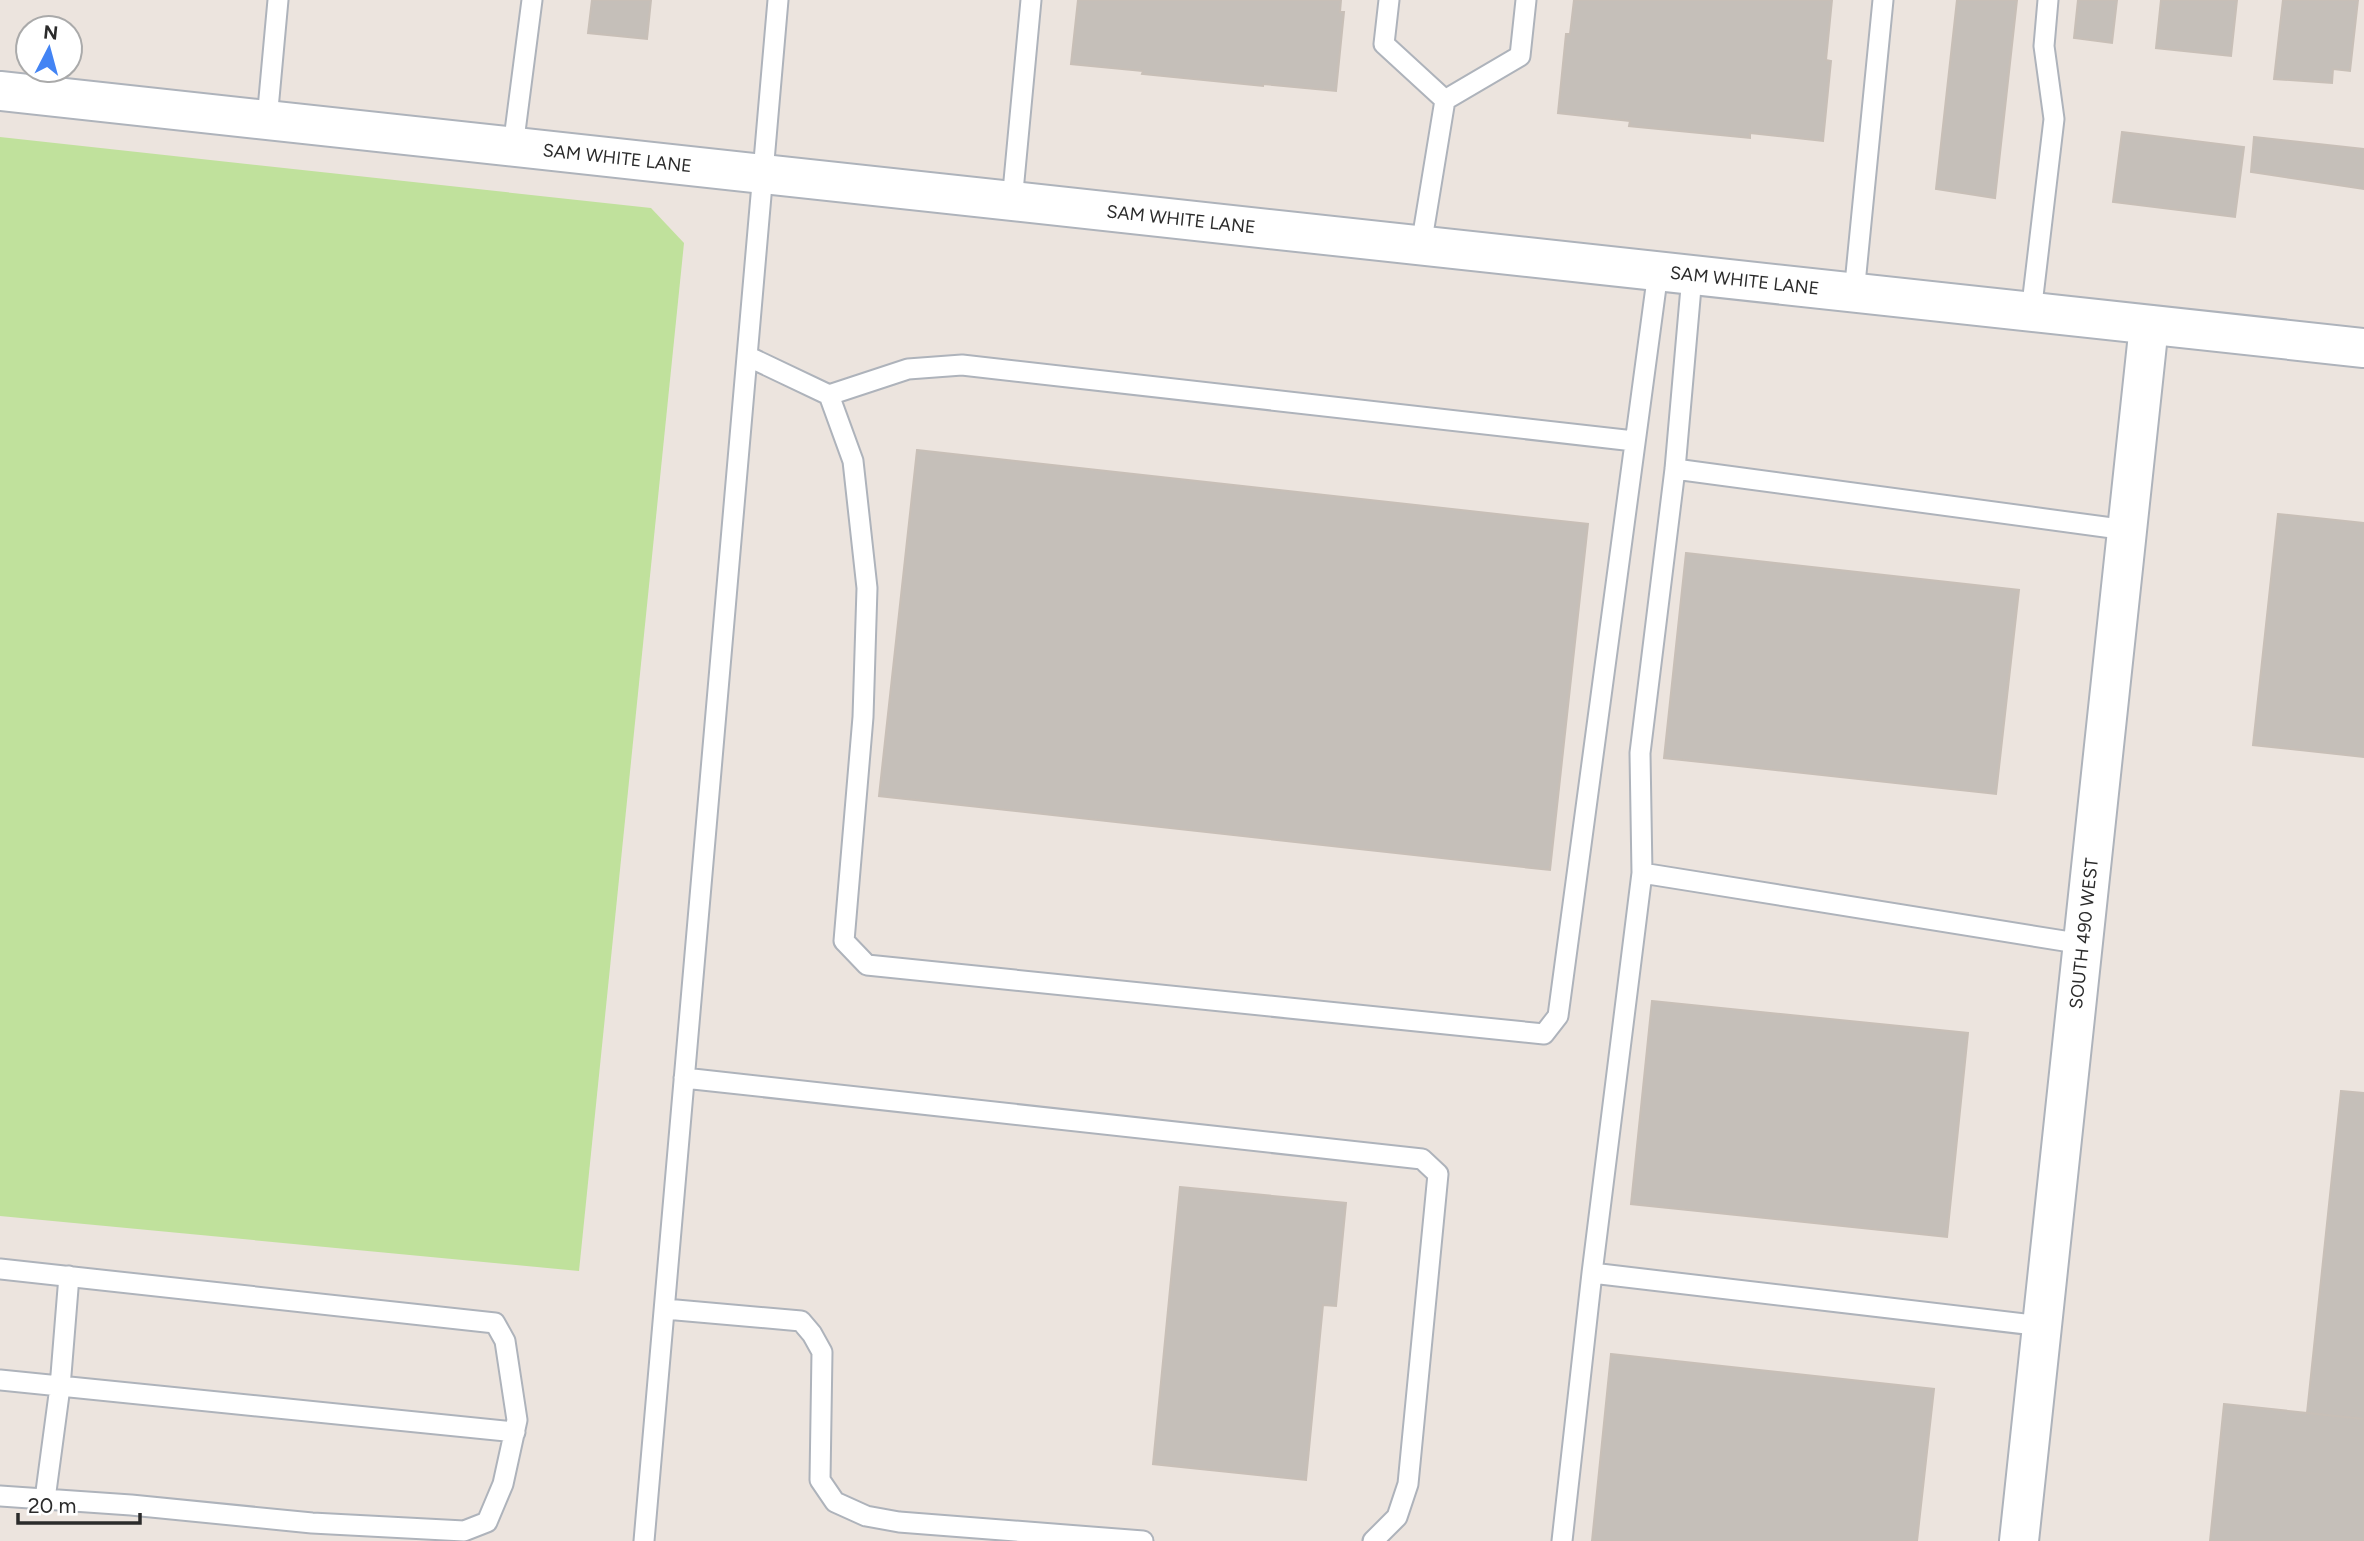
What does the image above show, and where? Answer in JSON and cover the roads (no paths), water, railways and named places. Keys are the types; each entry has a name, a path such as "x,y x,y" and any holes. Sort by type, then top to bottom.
{"street":[{"name":"SAM WHITE LANE","path":"0,90 2364,348"},
{"name":"SOUTH 490 WEST","path":"2019,1541 2149,325"}],"lane":[{"path":"267,120 278,0"},
{"path":"513,147 532,0"},
{"path":"645,1541 778,0"},
{"path":"1012,202 1031,0"},
{"path":"1389,0 1384,44 1445,100"},
{"path":"1445,100 1520,56 1526,0"},
{"path":"1854,293 1883,0"},
{"path":"2031,313 2054,119 2044,46 2048,0"},
{"path":"1422,246 1445,100"},
{"path":"829,395 853,461 867,588 863,717 844,941 867,965 1544,1034 1558,1016 1634,442 1675,274"},
{"path":"1562,1541 1642,873 1640,754 1675,469 1675,274"},
{"path":"747,356 829,395 908,369 962,365 1634,442"},
{"path":"1675,469 2127,530"},
{"path":"1642,873 2083,944"},
{"path":"684,1078 1422,1159 1437,1174 1408,1483 1397,1517 1373,1541"},
{"path":"0,1269 495,1323 505,1341 517,1420 503,1484 487,1522 464,1531 312,1523 0,1496"},
{"path":"1592,1273 2042,1325"},
{"path":"46,1499 60,1387 69,1276"},
{"path":"665,1308 801,1321 822,1352 820,1480 835,1502 866,1516 899,1522 1143,1541"},
{"path":"0,1380 514,1432"}]}
